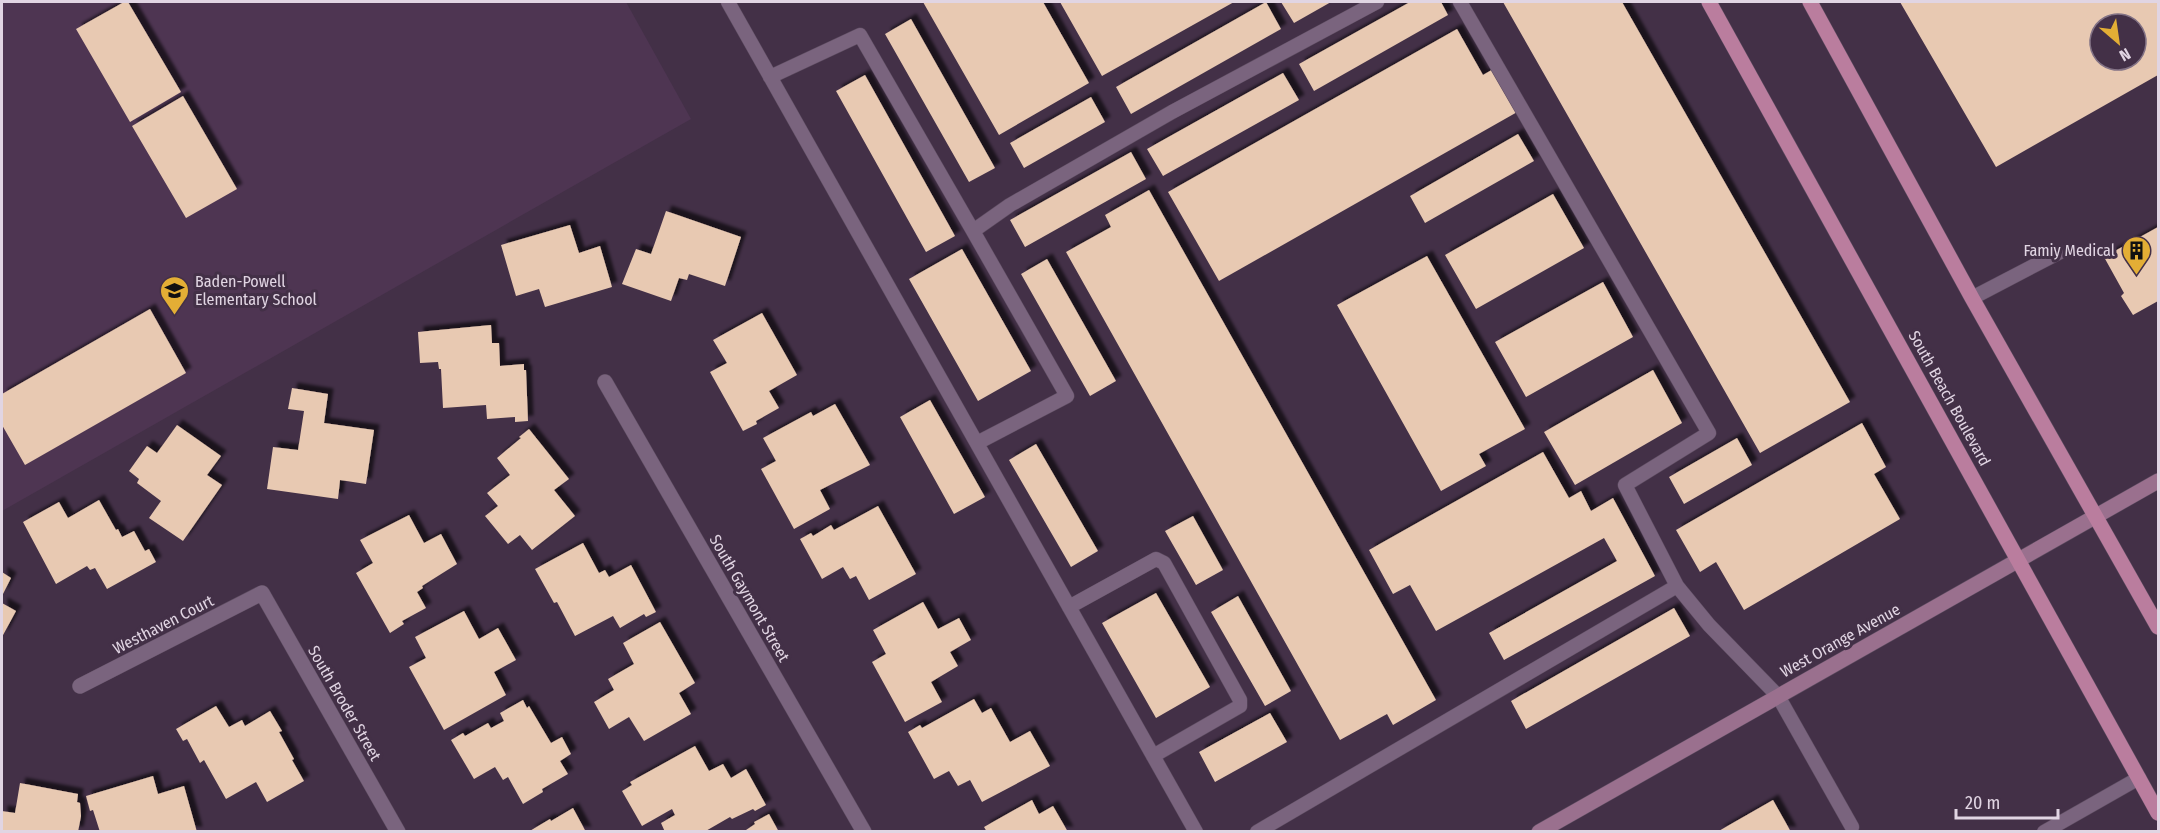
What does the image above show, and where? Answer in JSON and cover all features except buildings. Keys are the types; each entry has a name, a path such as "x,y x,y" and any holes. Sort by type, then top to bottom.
{"main road":[{"name":"South Beach Boulevard","path":"1709,2 2158,813"},
{"path":"1810,2 1972,298 2158,627"}],"street":[{"name":"South Gaymont Street","path":"604,382 864,831"},
{"name":"West Orange Avenue","path":"1539,831 2158,481"},
{"name":"Westhaven Court","path":"80,686 262,593"},
{"name":"South Broder Street","path":"262,593 398,831"}],"lane":[{"path":"728,2 1196,831"},
{"path":"973,231 1010,206 1162,118 1377,2"},
{"path":"1460,2 1709,433 1625,485 1677,586 1709,625 1778,696 1852,827"},
{"path":"770,77 860,35 1067,396 977,443"},
{"path":"1972,298 2060,252"},
{"path":"1069,606 1156,559 1164,563 1240,700 1240,706 1153,756"},
{"path":"1257,831 1677,586"},
{"path":"2044,831 2139,778"}],"shaded area":[{"name":"Baden-Powell Elementary School","path":"2,2 626,2 691,119 2,511"}],"place":[{"name":"Famiy Medical","path":"2136,276"},
{"name":"Baden-Powell Elementary School","path":"174,316"}]}
